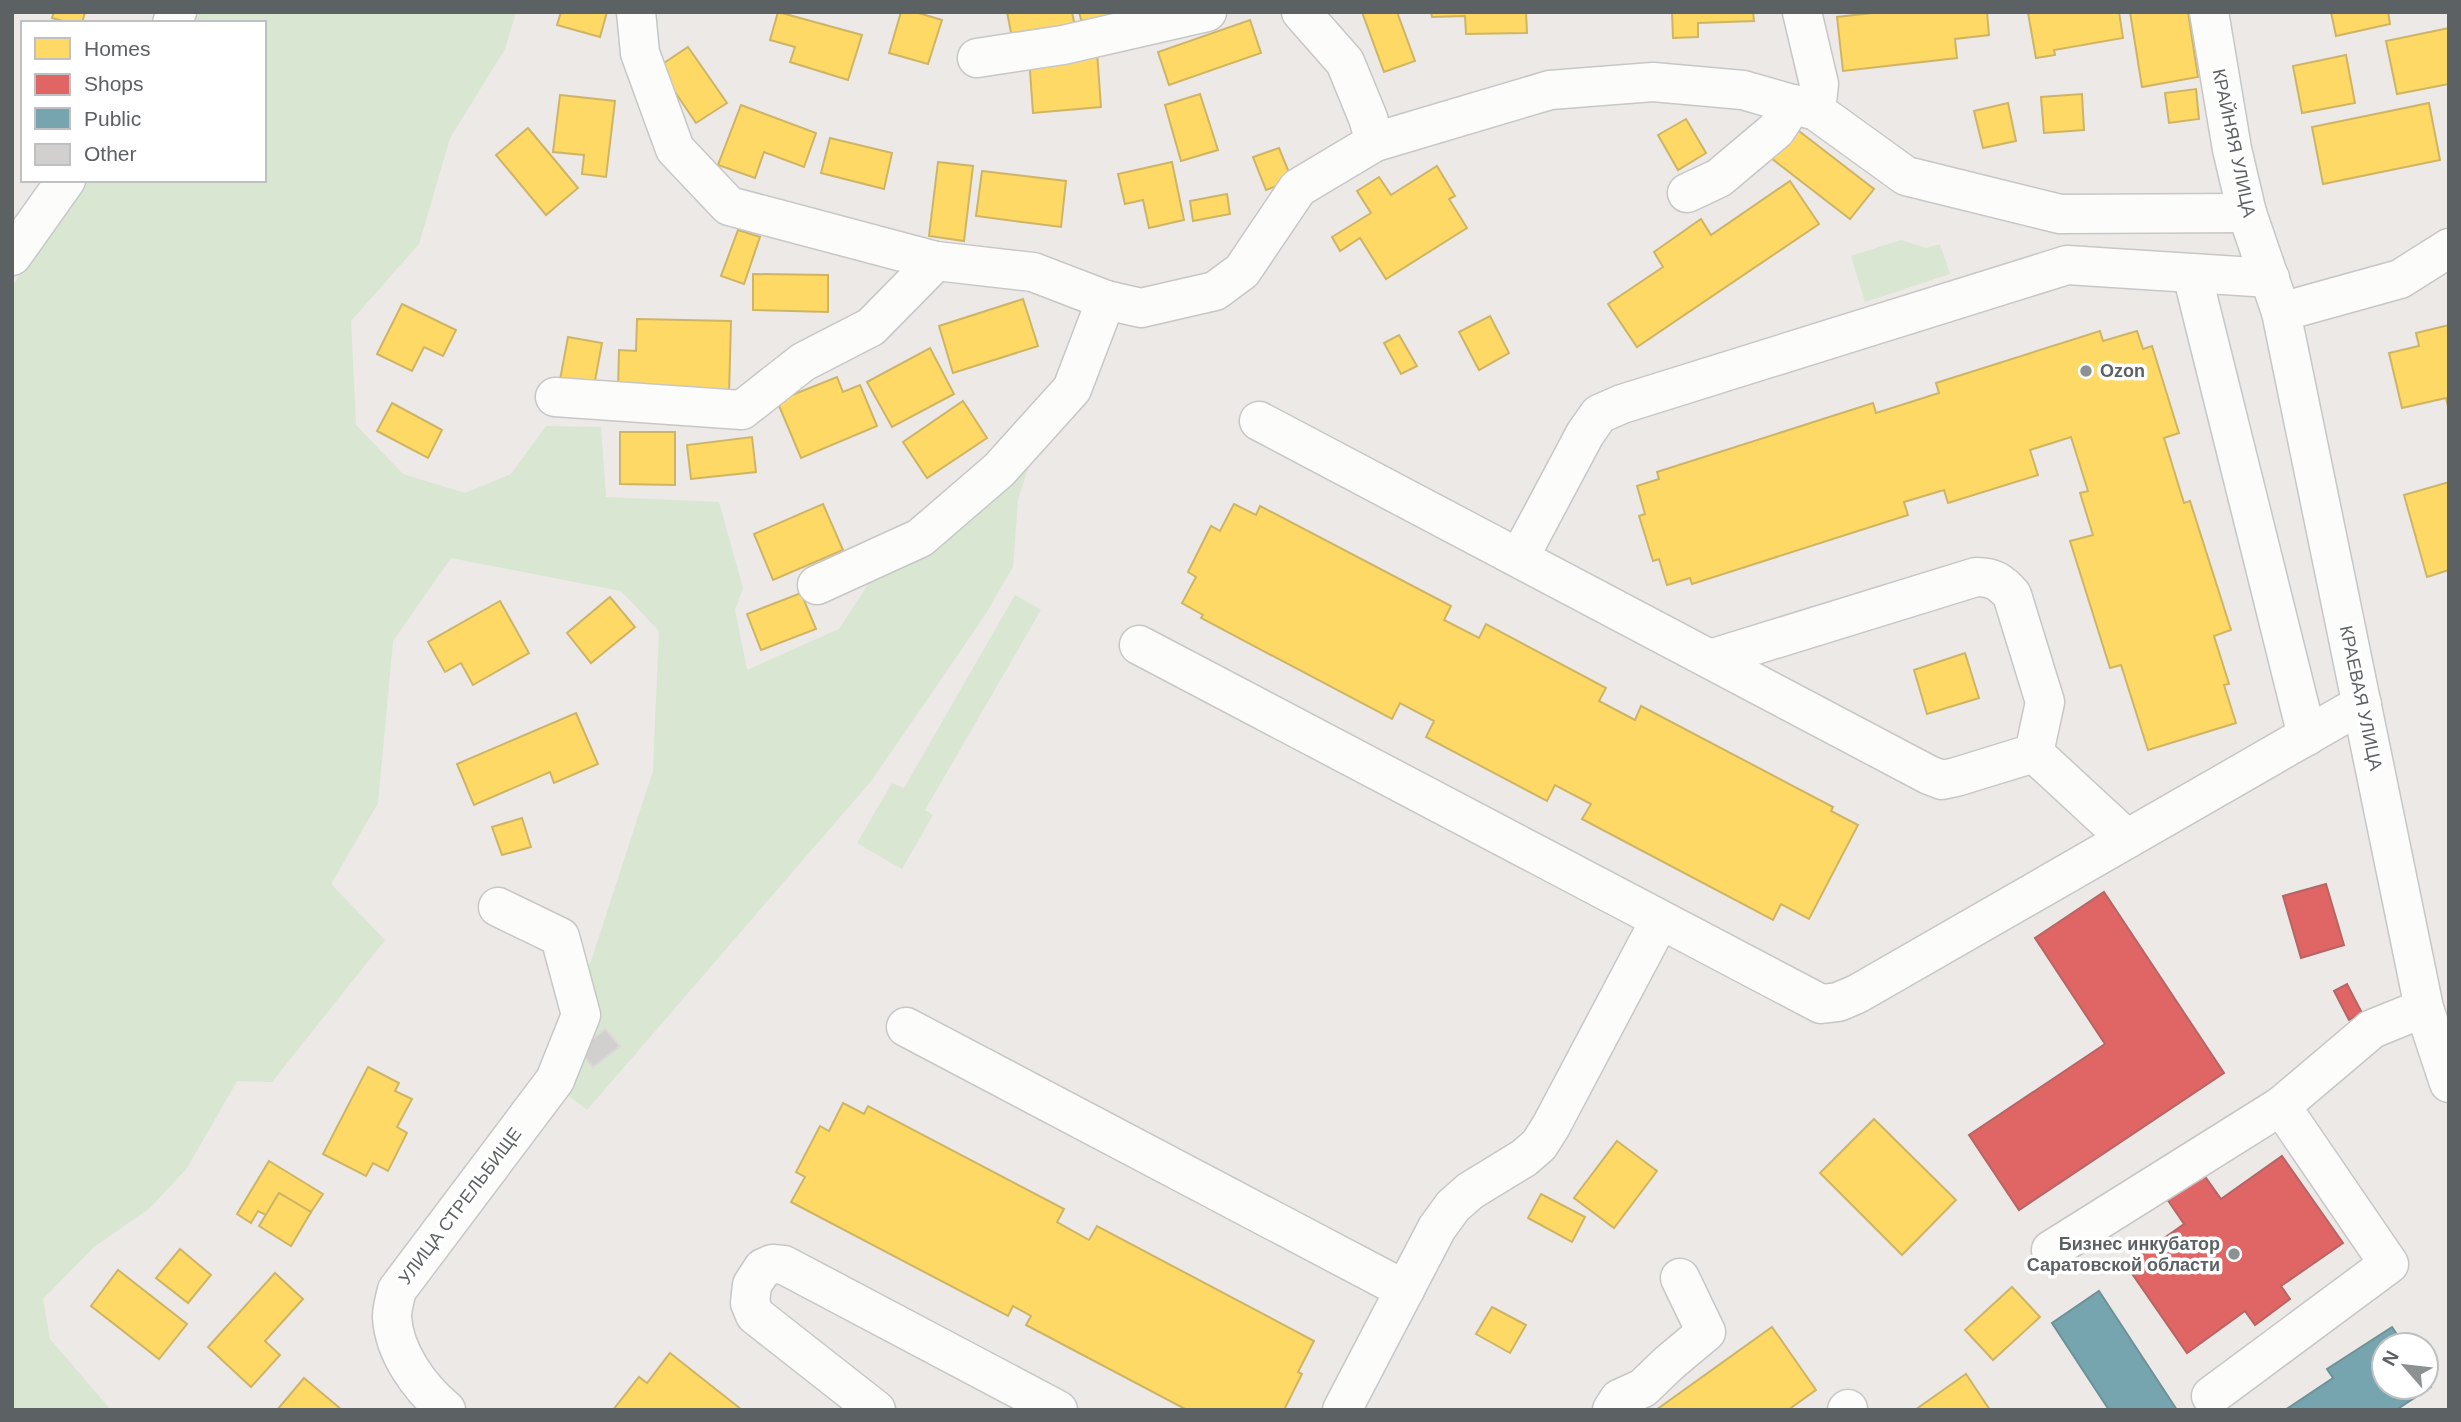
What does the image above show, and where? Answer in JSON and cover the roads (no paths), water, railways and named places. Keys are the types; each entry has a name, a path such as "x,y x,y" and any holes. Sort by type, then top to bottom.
{"street":[{"path":"636,12 640,53 675,149 729,206 936,261 1033,272 1106,300 1141,308 1215,291 1242,271 1298,188 1375,142 1550,90 1653,82 1742,90 1805,108 1906,176 2060,214 2247,213"},
{"path":"978,58 1063,46 1207,12"},
{"path":"1301,12 1345,62 1375,142"},
{"path":"1687,193 1718,178 1805,108 1819,84 1802,12"},
{"name":"КРАЙНЯЯ УЛИЦА","path":"2209,12 2232,149 2247,213 2276,295"},
{"path":"12,256 65,182"},
{"path":"1519,558 1585,434 1599,414 1622,404 2067,265 2192,274 2276,295 2400,279 2449,248"},
{"path":"555,397 742,410 803,362 871,327 936,261"},
{"path":"2192,274 2307,736"},
{"name":"КРАЕВАЯ УЛИЦА","path":"2276,295 2424,1008 2449,1083"},
{"path":"817,585 920,538 999,470 1072,389 1106,300"},
{"path":"1259,421 1942,780 2034,753"},
{"path":"1710,659 1976,577 1988,577 2002,583 2012,595 2045,702 2034,753"},
{"path":"1139,645 1821,1004 1838,1002 1857,994 2362,704"},
{"path":"2034,753 2127,839"},
{"name":"УЛИЦА СТРЕЛЬБИЩЕ","path":"446,1410 427,1393 399,1348 392,1316 397,1290 555,1080 581,1015 560,937 498,907"},
{"path":"1342,1410 1437,1228 1452,1206 1539,1145 1660,920"},
{"path":"2051,1250 2281,1106 2372,1029 2424,1008"},
{"path":"906,1027 1405,1290"},
{"path":"2211,1396 2389,1264 2281,1106"},
{"path":"876,1410 755,1315 750,1303 752,1285 764,1268 772,1264 784,1265 1058,1410"},
{"path":"1612,1410 1619,1399 1643,1388 1706,1332 1680,1278"}],"place":[{"name":"Ozon","path":"2086,371"},
{"name":"Бизнес инкубатор Саратовской области","path":"2234,1254"}]}
